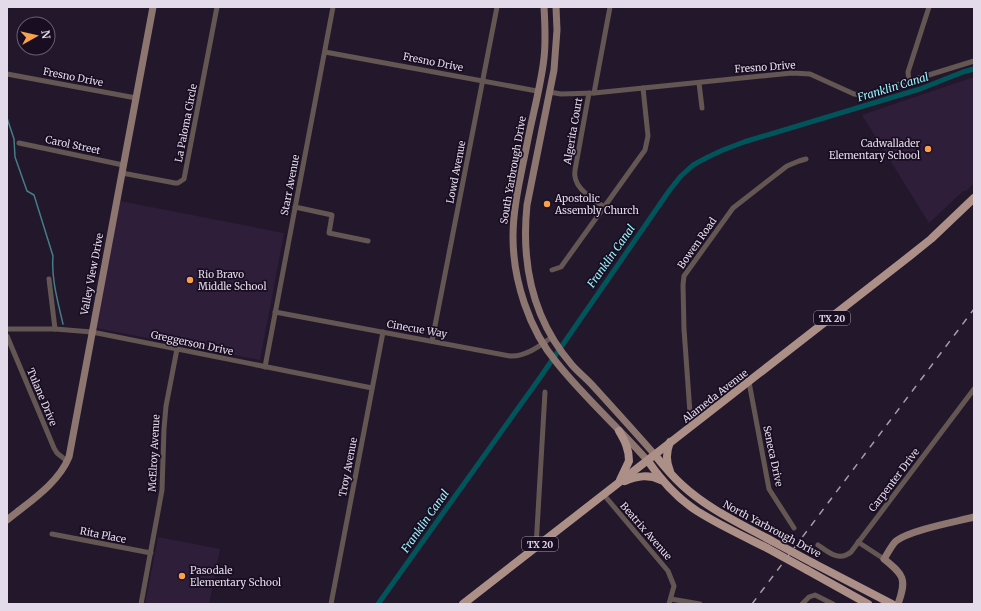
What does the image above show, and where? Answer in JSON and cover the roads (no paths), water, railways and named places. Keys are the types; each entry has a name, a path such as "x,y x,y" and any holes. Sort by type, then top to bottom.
{"main road":[{"name":"Valley View Drive","path":"7,520 51,483 67,462 153,7"},
{"name":"South Yarbrough Drive","path":"544,7 544,59 516,205 513,247 515,268 521,294 531,320 550,355 558,366 648,460"},
{"name":"South Yarbrough Drive","path":"556,7 556,50 527,205 525,241 527,264 532,289 542,316 554,340 565,356 655,455"},
{"name":"Alameda Avenue","path":"463,604 911,256 974,198"},
{"path":"618,483 629,460 626,443 619,431"},
{"path":"670,442 667,449 667,460 671,474"},
{"name":"North Yarbrough Drive","path":"655,455 681,484 710,507 892,604"},
{"name":"North Yarbrough Drive","path":"648,460 662,480 678,496 696,510 868,604"},
{"path":"618,483 644,476 662,480"},
{"path":"898,604 903,591 903,579 898,570 884,559 893,544 903,536 911,533 974,517"}],"street":[{"name":"La Paloma Circle","path":"122,173 175,183 178,183 184,179 217,7"},
{"name":"Starr Avenue","path":"265,367 333,7"},
{"name":"Lowd Avenue","path":"432,341 497,7"},
{"name":"Algerita Court","path":"604,207 580,189 575,178 575,170 610,7"},
{"path":"908,82 908,72 929,7"},
{"name":"Fresno Drive","path":"325,52 538,91"},
{"name":"Fresno Drive","path":"549,92 561,94 591,93 792,73 819,77 854,94 864,95 974,61"},
{"name":"Fresno Drive","path":"7,74 136,98"},
{"path":"699,82 702,108"},
{"path":"552,270 562,268 643,154 647,146 648,136 643,88"},
{"name":"Carol Street","path":"19,143 123,165"},
{"name":"Bowen Road","path":"691,427 684,329 682,285 684,276 733,208 787,166 806,159"},
{"path":"295,208 332,215 329,233 368,241"},
{"path":"49,279 55,329"},
{"name":"Cinecue Way","path":"275,312 510,356 522,355 554,340"},
{"name":"Greggerson Drive","path":"7,329 55,329 92,332 372,388"},
{"name":"Troy Avenue","path":"331,604 383,332"},
{"name":"Tulane Drive","path":"7,336 54,448 67,462"},
{"name":"McElroy Avenue","path":"142,604 162,490 166,406 177,350"},
{"name":"Seneca Drive","path":"749,382 770,489 794,528"},
{"name":"Carpenter Drive","path":"818,545 838,557 848,554 974,389"},
{"path":"536,547 545,392"},
{"name":"Beatrix Avenue","path":"604,494 665,566 672,577 674,586 670,601"},
{"name":"Rita Place","path":"52,534 151,553"},
{"path":"858,542 884,559"},
{"path":"802,604 809,597 817,595 833,604"},
{"path":"670,601 700,604"}],"waterway":[{"name":"Franklin Canal","path":"378,604 539,379 669,191 680,177 693,165 723,150 744,142 920,89 974,69"},
{"path":"7,118 14,139 15,157 27,191 34,195 53,256 54,281 63,324"}],"railway":[{"path":"752,604 974,309"}],"place":[{"name":"Cadwallader Elementary School","path":"928,149"},
{"name":"Apostolic Assembly Church","path":"547,204"},
{"name":"Rio Bravo Middle School","path":"190,280"},
{"name":"Pasodale Elementary School","path":"182,576"}]}
